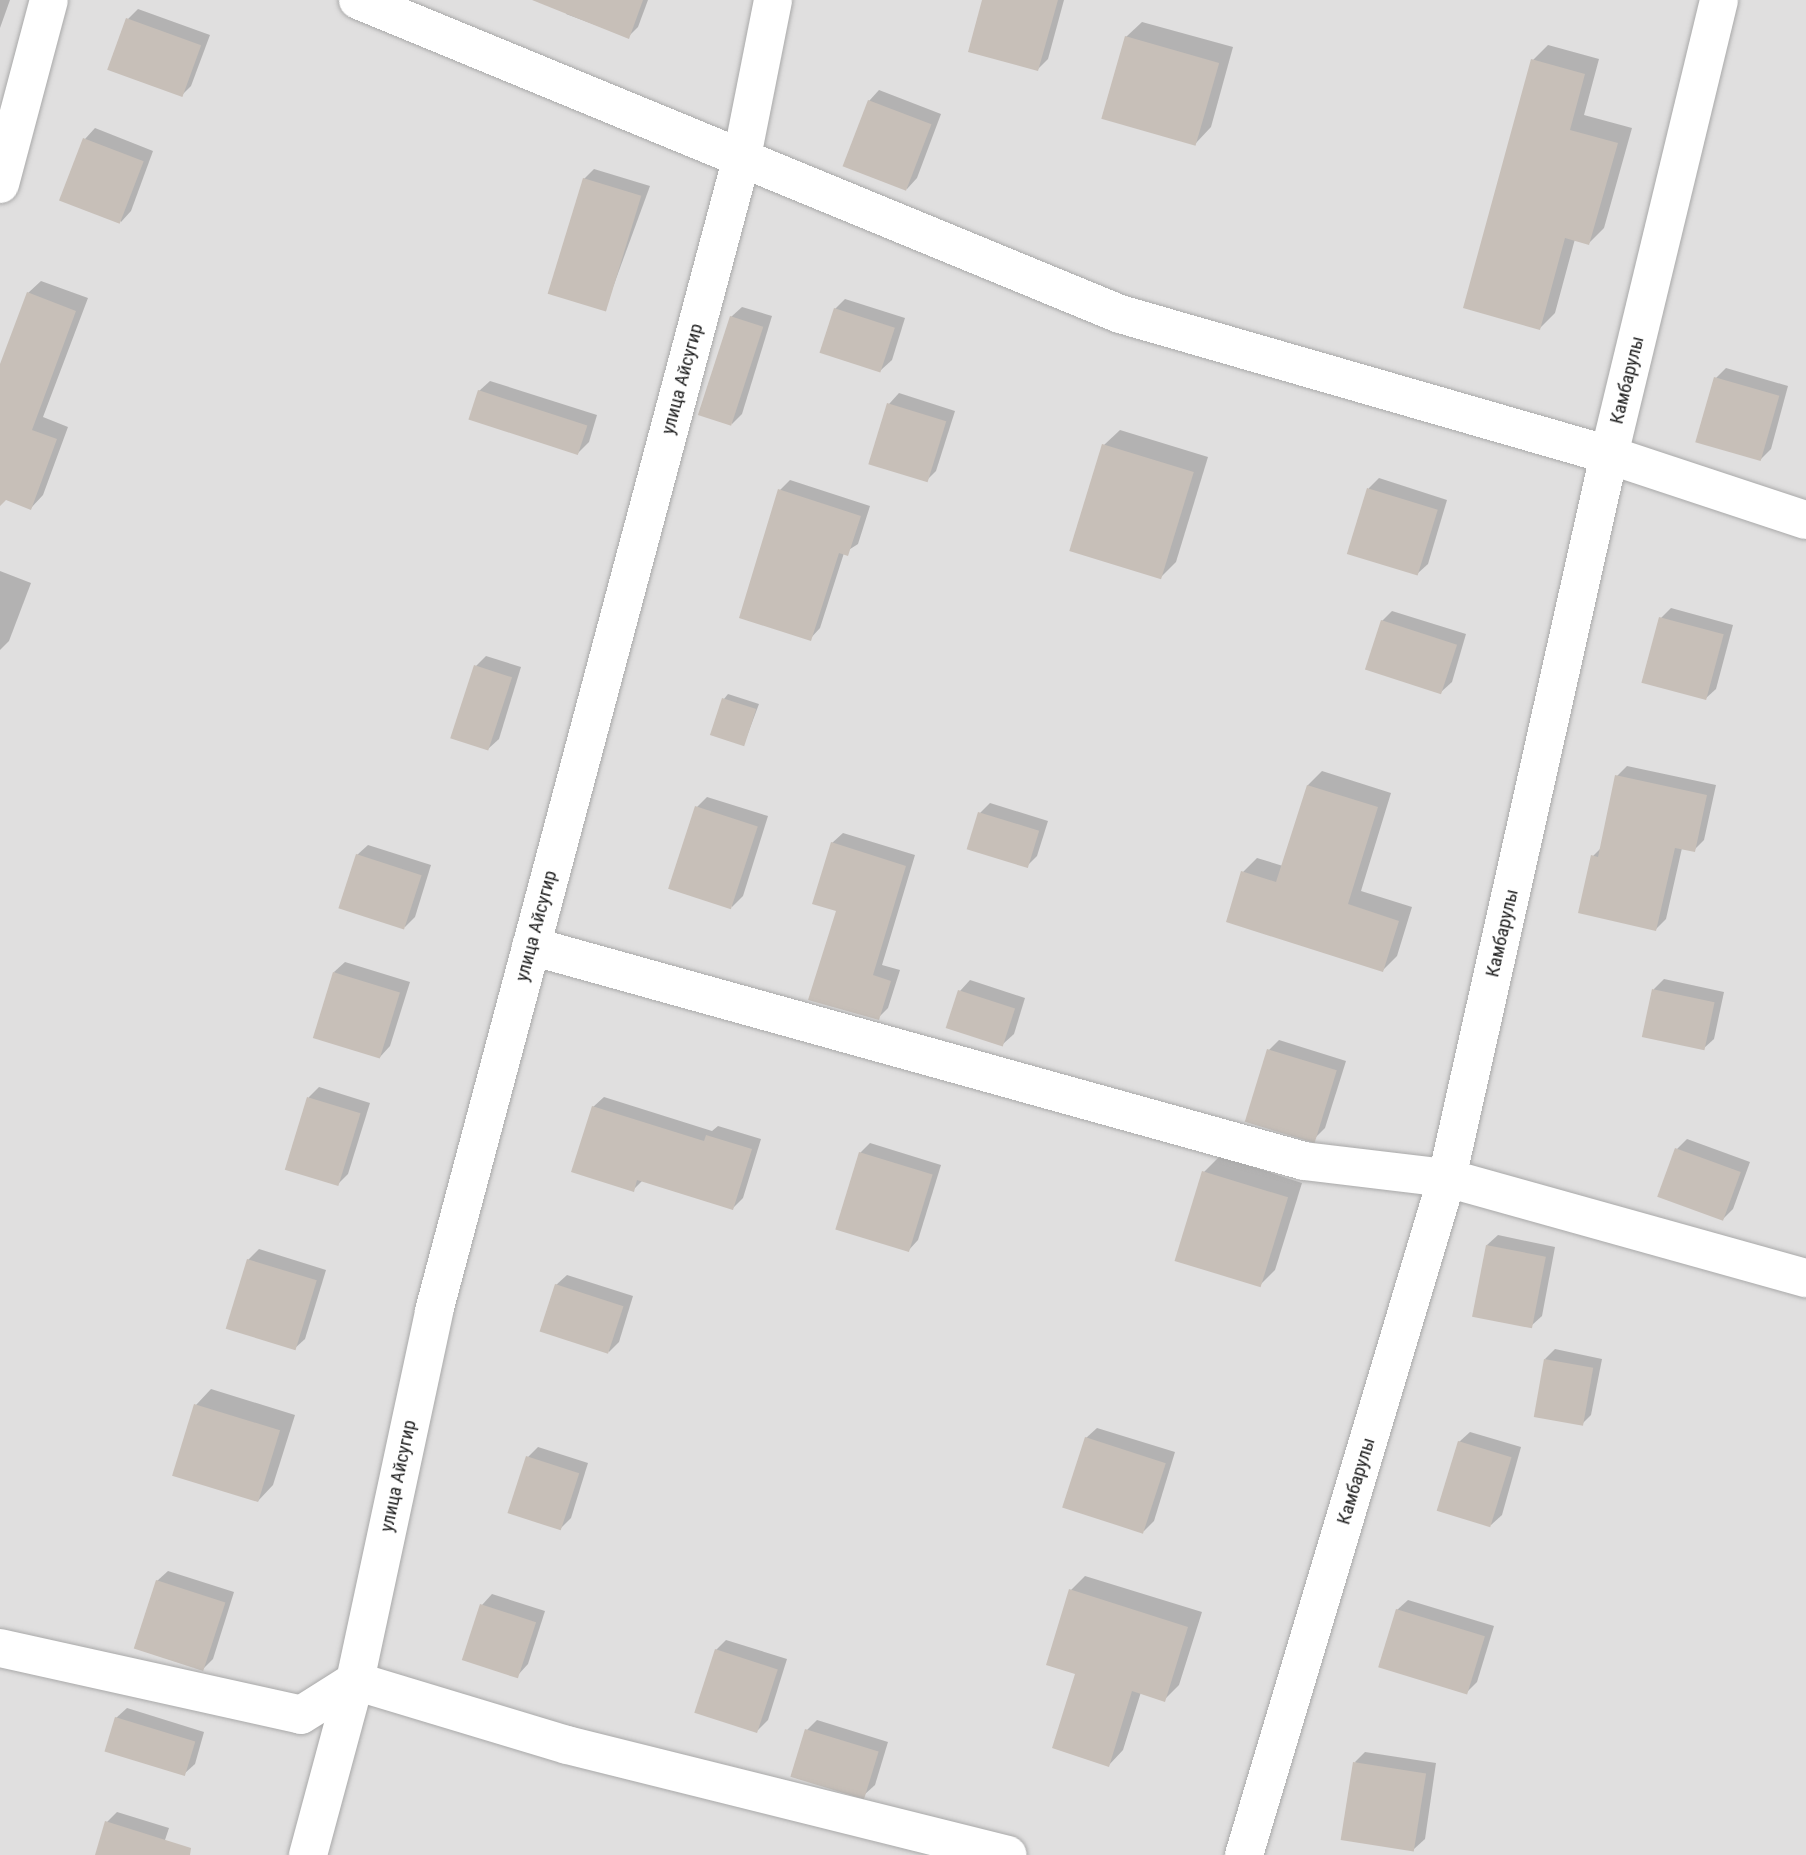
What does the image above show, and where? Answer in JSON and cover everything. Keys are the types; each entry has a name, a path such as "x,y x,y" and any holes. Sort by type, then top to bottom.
{"street":[{"path":"0,184 48,0"},
{"path":"358,0 1119,314 1609,455 1806,520"},
{"name":"улица Айсугир","path":"308,1855 355,1681 433,1311 741,157 773,0"},
{"name":"Камбарулы","path":"1244,1855 1447,1178 1609,455 1719,0"},
{"path":"531,946 1304,1161 1447,1178 1806,1278"},
{"path":"0,1648 301,1715 355,1681 567,1745 1007,1855"}],"shaded area":[{"path":"0,0 1806,0 1806,1855 0,1855"}],"building":[{"path":"532,0 643,0 629,39"},
{"path":"982,0 1058,0 1038,71 968,52"},
{"path":"126,18 201,45 182,97 107,70"},
{"path":"1125,36 1219,63 1195,146 1101,119"},
{"path":"1531,59 1585,74 1570,130 1618,143 1589,245 1565,238 1540,330 1463,308"},
{"path":"868,100 931,124 906,191 843,166"},
{"path":"83,138 144,161 120,224 59,201"},
{"path":"583,178 641,196 606,312 548,294"},
{"path":"27,292 76,311 32,430 57,439 31,510 6,500 0,506 0,364"},
{"path":"834,308 895,328 880,372 819,353"},
{"path":"730,316 763,327 731,426 698,415"},
{"path":"1714,377 1779,396 1761,461 1695,442"},
{"path":"478,390 587,426 578,455 468,419"},
{"path":"887,403 946,421 928,482 868,464"},
{"path":"1102,444 1194,472 1161,579 1069,551"},
{"path":"1367,488 1438,510 1418,576 1347,554"},
{"path":"778,489 861,516 848,556 839,553 811,641 739,618"},
{"path":"1659,617 1724,634 1706,700 1641,683"},
{"path":"1381,620 1457,645 1441,694 1365,669"},
{"path":"474,665 512,677 488,751 450,738"},
{"path":"722,698 756,709 744,746 710,735"},
{"path":"1615,775 1707,795 1695,852 1675,848 1656,931 1578,913 1591,855 1598,857"},
{"path":"1307,785 1378,807 1348,904 1399,921 1383,972 1226,922 1241,871 1276,882"},
{"path":"695,806 758,826 731,909 668,889"},
{"path":"978,812 1039,831 1028,868 967,849"},
{"path":"831,842 906,866 873,975 891,981 879,1020 808,1000 836,911 812,904"},
{"path":"356,854 422,875 404,930 338,908"},
{"path":"333,972 400,992 380,1058 313,1038"},
{"path":"1652,989 1715,1002 1704,1050 1642,1037"},
{"path":"958,990 1015,1009 1003,1047 946,1028"},
{"path":"1267,1049 1337,1070 1315,1143 1245,1122"},
{"path":"307,1097 361,1113 338,1186 285,1170"},
{"path":"592,1106 704,1141 706,1135 752,1149 733,1210 637,1180 634,1192 571,1172"},
{"path":"1675,1148 1741,1172 1723,1221 1657,1197"},
{"path":"859,1152 933,1175 909,1252 835,1229"},
{"path":"1202,1171 1288,1197 1261,1287 1175,1261"},
{"path":"1486,1245 1546,1257 1532,1328 1472,1317"},
{"path":"247,1259 317,1280 295,1350 226,1329"},
{"path":"555,1284 623,1306 608,1354 540,1332"},
{"path":"1544,1359 1593,1368 1583,1426 1534,1417"},
{"path":"194,1404 280,1430 258,1502 172,1476"},
{"path":"1085,1437 1166,1463 1143,1534 1062,1507"},
{"path":"1458,1441 1512,1457 1490,1527 1437,1511"},
{"path":"526,1456 579,1473 561,1530 507,1513"},
{"path":"156,1580 225,1603 203,1671 134,1648"},
{"path":"1069,1589 1188,1627 1165,1702 1132,1691 1109,1767 1052,1748 1075,1674 1046,1665"},
{"path":"480,1604 536,1622 518,1678 462,1660"},
{"path":"1396,1609 1485,1636 1467,1695 1378,1667"},
{"path":"715,1649 778,1669 757,1733 694,1713"},
{"path":"115,1717 195,1742 185,1776 104,1751"},
{"path":"805,1729 879,1752 864,1799 790,1777"},
{"path":"1353,1762 1426,1774 1414,1852 1341,1840"},
{"path":"105,1821 191,1848 190,1855 95,1855"}]}
